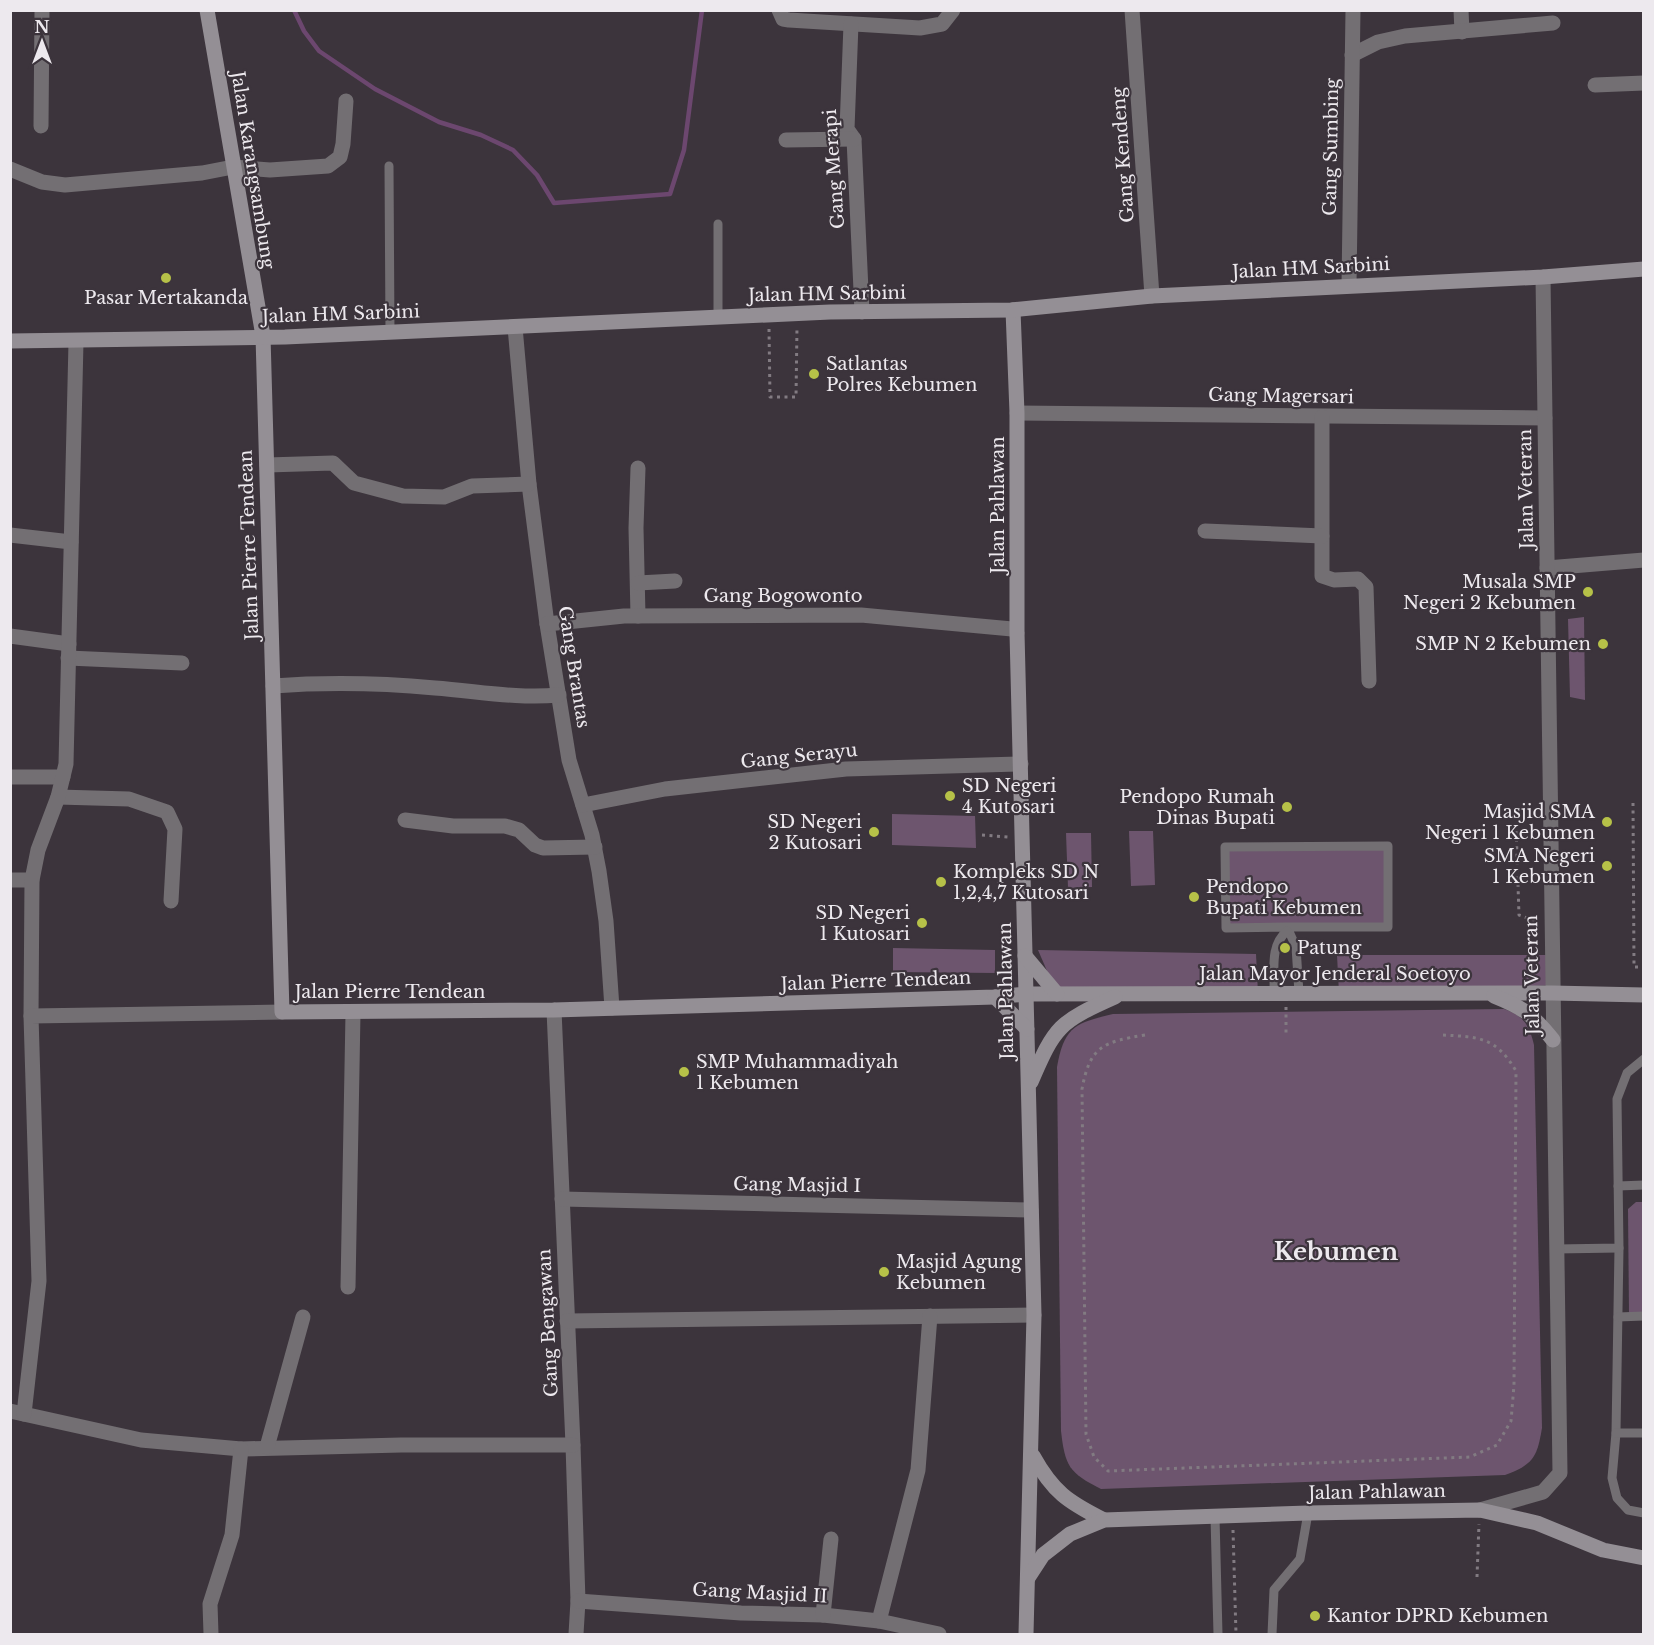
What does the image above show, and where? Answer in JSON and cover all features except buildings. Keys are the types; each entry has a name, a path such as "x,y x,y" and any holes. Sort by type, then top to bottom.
{"main road":[{"name":"Jalan Karangsambung","path":"207,10 263,336"},
{"name":"Jalan HM Sarbini","path":"10,341 76,342 390,333 797,313 1013,310 1152,296 1543,277 1644,269"},
{"name":"Jalan Pahlawan","path":"1013,310 1017,413 1017,633 1034,1315 1028,1578"},
{"name":"Jalan Pierre Tendean","path":"263,336 282,1012 554,1010 995,998 1026,994"},
{"path":"1025,956 1057,994"},
{"name":"Jalan Mayor Jenderal Soetoyo","path":"1026,994 1552,993 1644,995"},
{"path":"1028,1088 1047,1046 1060,1025 1085,1010 1121,994"},
{"path":"1489,994 1524,1009 1535,1017 1553,1040"},
{"name":"Jalan Pierre Tendean","path":"995,998 1027,1029"},
{"name":"Jalan Pahlawan","path":"1032,1455 1047,1482 1068,1502 1104,1520"},
{"name":"Jalan Pahlawan","path":"1028,1578 1043,1555 1070,1534 1104,1520 1308,1513 1480,1510 1538,1523 1603,1550 1644,1558"},
{"path":"1026,1635 1028,1578"}],"street":[{"path":"41,126 42,10"},
{"path":"779,10 780,15 789,20 933,27 942,24 953,10"},
{"name":"Gang Kendeng","path":"1132,10 1152,296"},
{"path":"1340,10 1353,11"},
{"path":"1461,10 1462,32"},
{"name":"Gang Sumbing","path":"1349,285 1353,11"},
{"path":"1352,55 1378,42 1405,36 1553,23"},
{"name":"Gang Merapi","path":"851,24 847,129 854,139 862,312"},
{"path":"1595,85 1644,82"},
{"path":"10,169 42,182 65,185 233,167 270,170 328,166 340,157 344,144 346,101"},
{"path":"786,140 854,139"},
{"name":"Jalan Veteran","path":"1480,1510 1543,1492 1560,1473 1543,277"},
{"name":"Gang Brantas","path":"515,327 529,484 547,624 569,760 595,847 606,921 612,1008"},
{"path":"76,342 66,764 58,797 38,850 32,880 31,1016 38,1150 39,1281 17,1413 141,1440 241,1449 573,1445"},
{"name":"Gang Magersari","path":"1017,413 1545,418"},
{"path":"1322,417 1322,576 1334,580 1358,579 1366,587 1369,681"},
{"path":"267,465 333,463 354,483 403,496 444,497 472,486 529,484"},
{"path":"638,468 638,616"},
{"path":"1205,531 1322,536"},
{"path":"10,535 71,542"},
{"path":"1547,568 1644,560"},
{"path":"638,583 675,581"},
{"name":"Gang Bogowonto","path":"547,624 638,616 886,616 1012,629 1017,633"},
{"path":"10,636 69,651 182,663"},
{"path":"273,687 335,682 377,683 493,696 527,698 559,695"},
{"name":"Gang Serayu","path":"583,805 664,789 846,769 1021,764"},
{"path":"10,777 63,777"},
{"path":"58,797 129,799 167,812 175,829 171,901"},
{"path":"405,820 453,826 505,826 519,830 535,845 543,848 595,847"},
{"path":"10,880 32,880"},
{"name":"Gang Bengawan","path":"554,1010 573,1445 578,1601 576,1635"},
{"path":"31,1016 282,1012"},
{"path":"348,1287 353,1013"},
{"name":"Gang Masjid I","path":"561,1199 1031,1210"},
{"path":"567,1321 1034,1315"},
{"path":"879,1621 918,1470 930,1316"},
{"path":"267,1447 303,1317"},
{"path":"211,1635 210,1604 232,1535 241,1449"},
{"path":"823,1615 831,1539"},
{"name":"Gang Masjid II","path":"578,1601 741,1613 823,1615 879,1621 939,1635"}],"lane":[{"path":"389,166 390,333"},
{"path":"718,224 718,317"},
{"path":"1286,993 1275,949 1277,940 1287,929 1388,927 1388,846 1225,847 1226,928 1287,929"},
{"path":"1286,993 1296,947 1287,929"},
{"path":"1644,1059 1627,1073 1618,1090 1618,1317 1616,1433 1612,1478 1617,1498 1628,1510 1644,1513"},
{"path":"1618,1186 1644,1185"},
{"path":"1556,1249 1619,1248"},
{"path":"1618,1317 1644,1316"},
{"path":"1616,1433 1644,1432"},
{"path":"1272,1635 1274,1590 1300,1559 1308,1513"},
{"path":"1215,1517 1218,1635"}],"path":[{"path":"769,315 770,396 796,397 797,313"},
{"path":"1633,802 1634,967 1644,967"},
{"path":"1549,808 1516,825 1519,915 1551,927"},
{"path":"982,836 1022,837"},
{"path":"1286,993 1286,1035"},
{"path":"1145,1035 1123,1039 1102,1047 1087,1063 1082,1089 1086,1434 1094,1457 1108,1471 1470,1457 1497,1445 1511,1421 1514,1385 1516,1071 1505,1053 1481,1037 1443,1035"},
{"path":"1477,1577 1480,1510"},
{"path":"1232,1516 1236,1635"}],"shaded area":[{"path":"1584,617 1585,700 1570,697 1568,619"},
{"path":"892,814 975,816 976,848 892,845"},
{"path":"1129,831 1153,831 1155,885 1131,886"},
{"path":"1066,833 1091,833 1092,887 1068,888"},
{"path":"1388,846 1388,927 1226,928 1225,847"},
{"path":"893,948 995,950 995,973 893,972"},
{"path":"1038,950 1256,954 1258,993 1057,994"},
{"path":"1337,955 1557,955 1558,985 1339,993"},
{"path":"1504,1009 1525,1022 1534,1045 1542,1428 1536,1453 1528,1463 1505,1475 1101,1489 1075,1473 1064,1453 1061,1431 1057,1067 1063,1043 1073,1029 1089,1020 1113,1014"},
{"path":"1636,1202 1643,1202 1643,1313 1629,1313 1628,1209"}],"waterway":[{"path":"294,10 304,31 319,51 375,89 439,122 481,135 513,150 537,175 554,203 670,194 684,150 702,10"}],"place":[{"name":"Pasar Mertakanda","path":"166,278"},
{"name":"Satlantas Polres Kebumen","path":"814,374"},
{"name":"Musala SMP Negeri 2 Kebumen","path":"1588,592"},
{"name":"SMP N 2 Kebumen","path":"1603,644"},
{"name":"SD Negeri 4 Kutosari","path":"950,796"},
{"name":"Pendopo Rumah Dinas Bupati","path":"1287,807"},
{"name":"Masjid SMA Negeri 1 Kebumen","path":"1607,822"},
{"name":"SD Negeri 2 Kutosari","path":"874,832"},
{"name":"SMA Negeri 1 Kebumen","path":"1607,866"},
{"name":"Kompleks SD N 1,2,4,7 Kutosari","path":"941,882"},
{"name":"Pendopo Bupati Kebumen","path":"1194,897"},
{"name":"SD Negeri 1 Kutosari","path":"922,923"},
{"name":"Patung","path":"1285,948"},
{"name":"SMP Muhammadiyah 1 Kebumen","path":"684,1072"},
{"name":"Masjid Agung Kebumen","path":"884,1272"},
{"name":"Kantor DPRD Kebumen","path":"1315,1616"}],"district":[{"name":"Kebumen","path":"1336,1252"}]}
